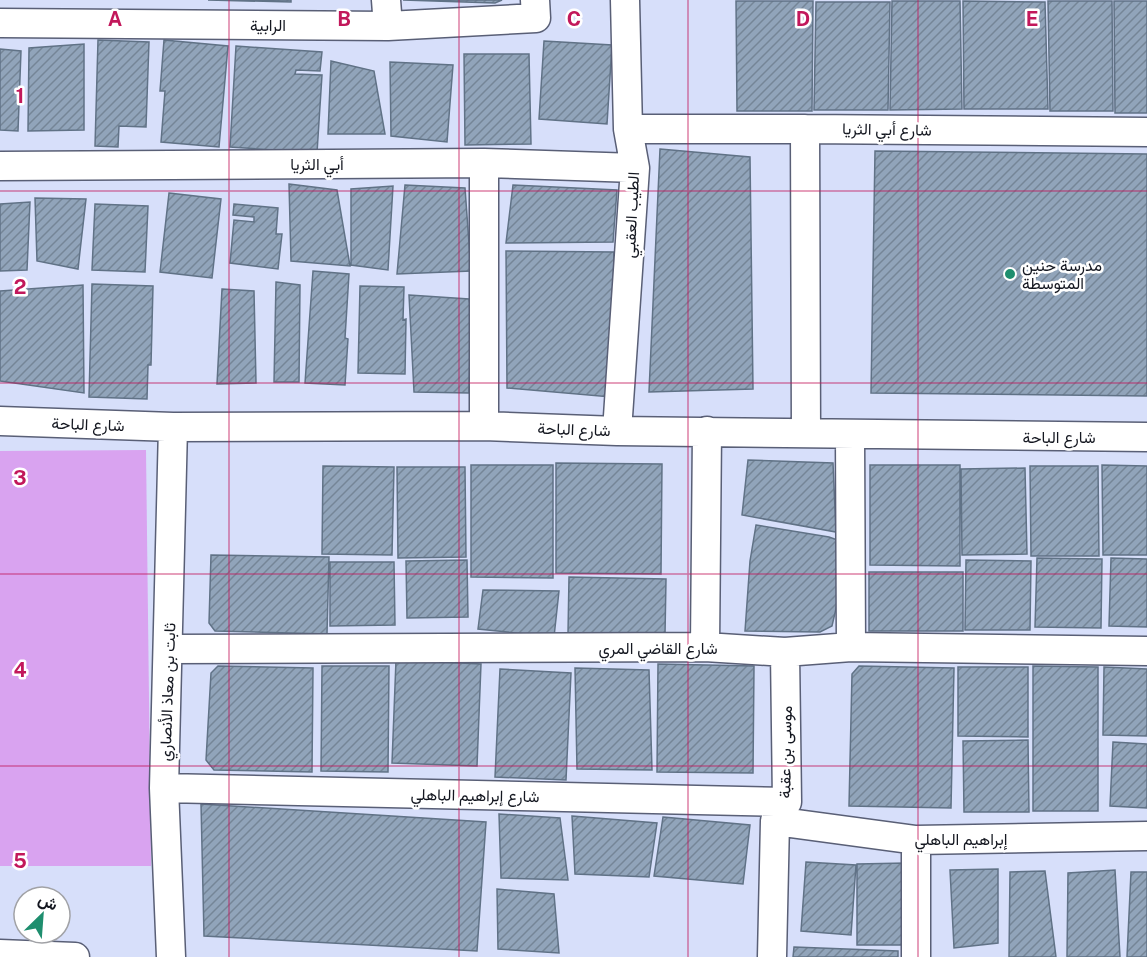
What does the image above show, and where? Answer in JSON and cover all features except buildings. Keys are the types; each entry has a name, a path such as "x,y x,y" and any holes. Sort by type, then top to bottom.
{"street":[{"name":"الطيب العقبي","path":"617,431 635,168 628,129 625,0"},
{"name":"الرابية","path":"0,23 535,9"},
{"name":"شارع أبي الثريا","path":"628,129 1147,132"},
{"path":"806,129 806,432"},
{"path":"484,163 484,426"},
{"name":"أبي الثريا","path":"0,166 484,163 635,168"},
{"name":"شارع الباحة","path":"0,422 173,427 484,426 617,431 806,432 850,435 1147,437"},
{"name":"ثابت بن معاذ الأنصاري","path":"171,957 164,788 173,427"},
{"path":"705,647 707,431"},
{"path":"850,435 851,647"},
{"name":"شارع القاضي المري","path":"169,649 705,647 785,652 851,647 1147,651"},
{"name":"موسى بن عقبة","path":"772,957 781,811 785,652"},
{"name":"شارع إبراهيم الباهلي","path":"164,788 781,811"},
{"name":"إبراهيم الباهلي","path":"781,811 916,840 1147,836"},
{"path":"916,840 916,957"},
{"path":"0,954 75,957"}],"shaded area":[{"path":"146,450 151,866 0,866 0,451"}],"place":[{"name":"مدرسة حنين المتوسطة","path":"1010,274"}]}
